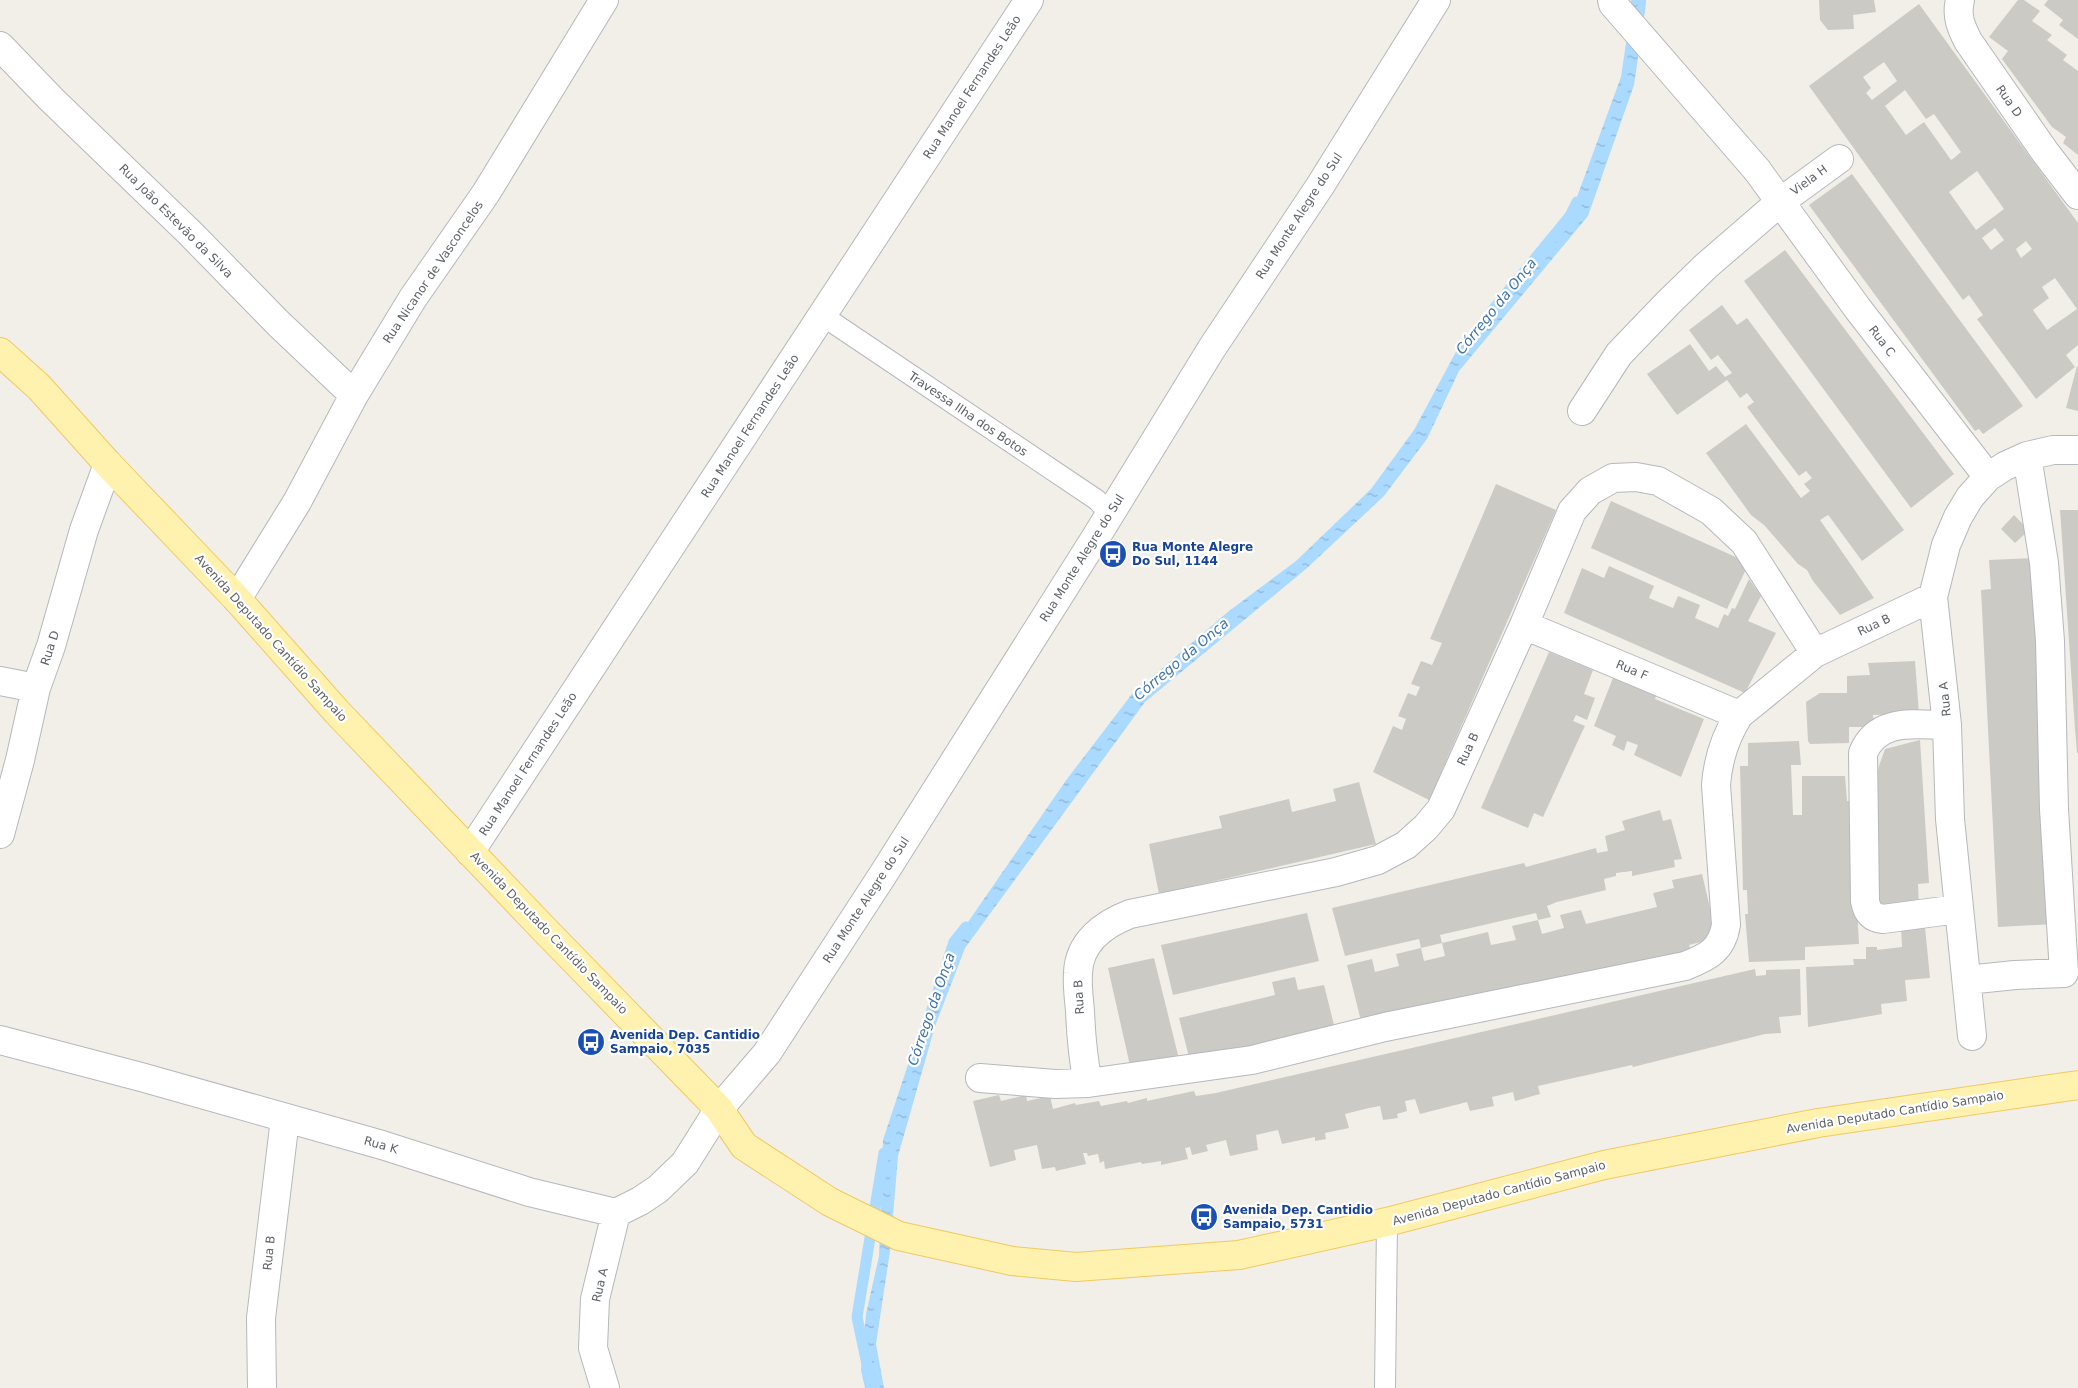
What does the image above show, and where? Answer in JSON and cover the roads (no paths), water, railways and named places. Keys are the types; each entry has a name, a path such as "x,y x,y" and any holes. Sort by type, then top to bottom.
{"main road":[{"name":"Avenida Deputado Cantídio Sampaio","path":"0,352 39,387 108,464 237,599 337,712 719,1108 744,1146 830,1202 898,1236 1012,1261 1076,1267 1239,1255 1387,1222 1604,1165 1818,1123 2078,1085"}],"street":[{"name":"Rua Nicanor de Vasconcelos","path":"237,599 297,502 354,395 413,298 491,185 604,0"},
{"name":"Rua Manoel Fernandes Leão","path":"470,852 1029,0"},
{"name":"Rua Monte Alegre do Sul","path":"719,1108 747,1078 772,1044 884,872 1110,514 1212,348 1320,186 1436,0"},
{"name":"Rua D","path":"1960,0 1958,15 1961,27 1968,41 2045,152 2078,195"},
{"name":"Rua C","path":"1614,4 1757,170 1886,347 1988,477"},
{"name":"Rua João Estevão da Silva","path":"0,46 51,99 191,234 279,324 354,395"},
{"name":"Viela H","path":"1780,202 1839,159"},
{"path":"1582,411 1620,354 1642,329 1706,266 1780,202"},
{"name":"Rua A","path":"1972,1036 1950,819 1947,725 1933,597 1946,545 1958,518 1970,497 1988,477 2005,466 2027,456 2053,450 2078,450"},
{"path":"1967,980 2015,975 2071,973 2054,809 2050,641 2044,563 2027,456"},
{"name":"Rua D","path":"0,834 20,760 36,688 51,646 84,530 108,464"},
{"name":"Rua B","path":"1088,1083 1082,1054 1078,972 1083,950 1095,934 1111,922 1130,914 1336,872 1378,860 1406,845 1426,827 1441,809 1524,625 1572,511 1590,491 1613,478 1636,477 1658,481 1684,494 1712,512 1744,542 1815,653"},
{"name":"Rua B","path":"980,1078 1055,1084 1088,1083 1252,1060 1385,1028 1685,966 1702,959 1720,944 1724,938 1726,925 1716,785 1718,763 1723,744 1739,714 1815,653 1933,597"},
{"name":"Rua F","path":"1524,625 1739,714"},
{"path":"0,681 36,688"},
{"path":"1947,725 1890,726 1877,732 1868,742 1863,753 1865,901 1866,908 1870,914 1876,918 1883,919 1958,909"},
{"name":"Rua K","path":"0,1040 141,1076 285,1119 382,1145 529,1192 616,1212"},
{"path":"616,1212 640,1201 658,1189 685,1163 719,1108"},
{"name":"Rua B","path":"262,1388 262,1318 285,1119"},
{"name":"Rua A","path":"605,1388 593,1348 595,1299 616,1212"}],"lane":[{"name":"Travessa Ilha dos Botos","path":"823,316 1097,500 1110,514"},
{"path":"1385,1388 1387,1222"}],"water":[{"path":"1631,0 1646,0 1634,85 1588,216 1459,371 1427,439 1384,496 1306,569 1145,702 965,948 935,1026 898,1156 890,1251 876,1344 884,1388 865,1388 861,1370 866,1314 879,1256 883,1140 938,974 957,938 1067,779 1132,694 1229,611 1296,561 1371,489 1414,430 1458,348 1502,301 1570,216 1621,77"}],"waterway":[{"name":"Córrego da Onça","path":"1492,311 1570,216 1577,202"},
{"name":"Córrego da Onça","path":"948,960 954,942 966,927"},
{"name":"Córrego da Onça","path":"872,1388 857,1317 884,1153"}],"place":[{"name":"Rua Monte Alegre Do Sul, 1144","path":"1113,554"},
{"name":"Avenida Dep. Cantidio Sampaio, 7035","path":"591,1042"},
{"name":"Avenida Dep. Cantidio Sampaio, 5731","path":"1204,1217"}]}
